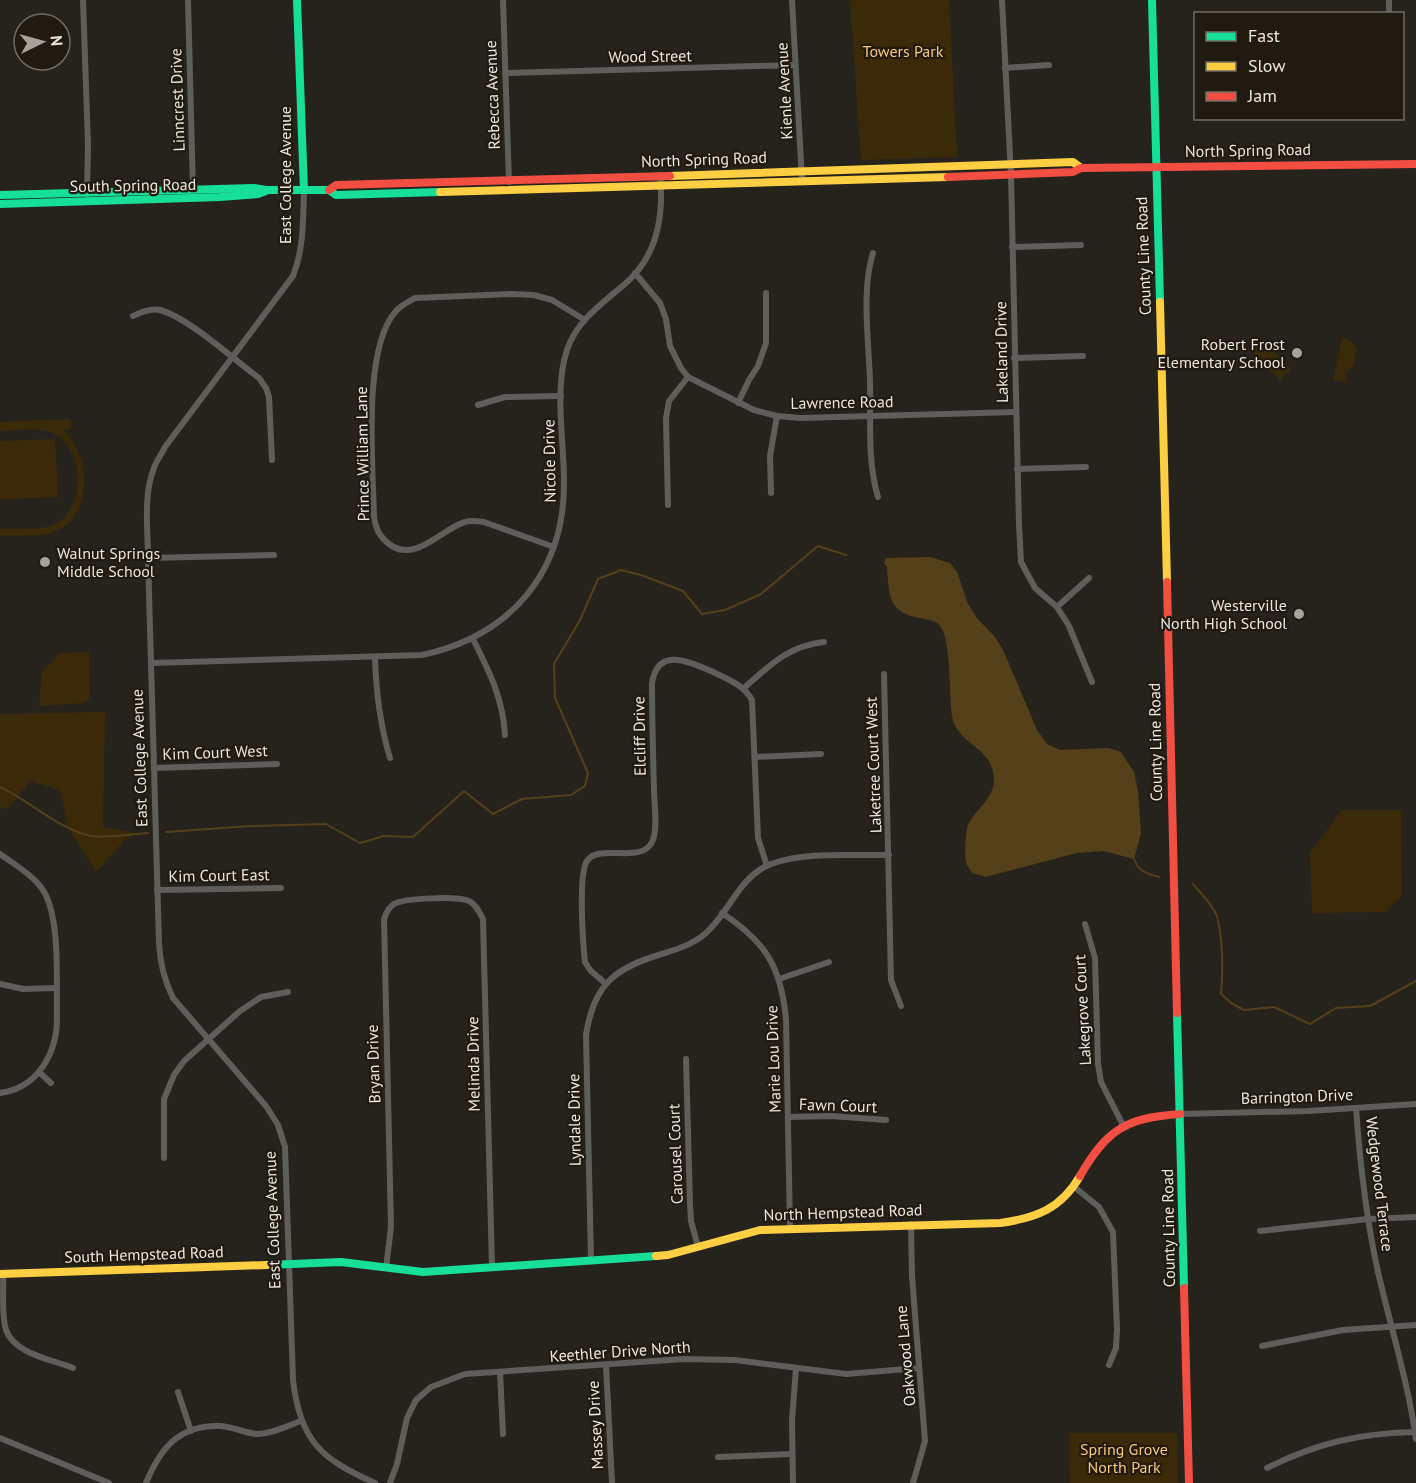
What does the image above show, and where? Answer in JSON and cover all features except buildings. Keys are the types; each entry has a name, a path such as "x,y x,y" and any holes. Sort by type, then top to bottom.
{"main road":[{"name":"East College Avenue","path":"297,0 304,190"},
{"name":"County Line Road","path":"1152,0 1189,1483"},
{"name":"North Spring Road","path":"802,176 1073,162 1081,168"},
{"name":"North Spring Road","path":"304,190 328,190 336,195 509,184 802,176 1011,175 1073,172 1081,168 1416,164"},
{"name":"South Spring Road","path":"0,195 26,198 193,189 304,190"},
{"name":"South Spring Road","path":"87,196 193,198 258,194 266,190"},
{"name":"South Spring Road","path":"0,204 26,198"},
{"name":"North Hempstead Road","path":"289,1265 351,1263 423,1272 668,1255 746,1233 790,1228 1000,1223 1047,1210 1061,1201 1103,1140 1123,1125 1151,1116 1180,1114"},
{"name":"South Hempstead Road","path":"2,1274 289,1265"}],"street":[{"path":"83,0 88,144 87,196"},
{"name":"Linncrest Drive","path":"188,0 193,198"},
{"name":"Rebecca Avenue","path":"503,0 509,184"},
{"name":"Kienle Avenue","path":"792,0 802,176"},
{"name":"Lakeland Drive","path":"1002,0 1011,175 1021,562 1035,588 1057,607 1069,626 1092,682"},
{"name":"Wood Street","path":"505,73 795,65"},
{"path":"1005,68 1049,65"},
{"name":"Nicole Drive","path":"151,663 422,655 441,651 473,639 496,624 529,593 550,557 562,520 564,501 561,396 567,350 585,320 635,273 650,253 657,237 662,213 661,180"},
{"name":"East College Avenue","path":"304,190 303,238 293,276 165,447 154,467 148,500 148,558 160,962 165,982 178,1005 266,1106 278,1125 286,1157 295,1400 308,1436 321,1451 348,1471 375,1483"},
{"path":"1012,248 1081,245"},
{"path":"873,253 869,264 867,297 873,476 878,497"},
{"path":"635,273 660,303 666,319 670,346 688,377 669,401 666,418 668,505"},
{"path":"738,403 748,380 758,366 766,343 766,293"},
{"name":"Prince William Lane","path":"554,547 484,522 473,521 463,523 423,546 410,550 396,549 381,538 374,517 371,393 383,336 394,312 415,298 534,295 552,300 585,320"},
{"path":"133,316 142,311 158,310 181,320 259,378 266,388 271,407 272,460"},
{"path":"1014,358 1083,356"},
{"name":"Lawrence Road","path":"688,377 738,403 777,416 801,418 1016,411"},
{"path":"478,405 505,398 561,396"},
{"path":"771,493 770,456 777,416"},
{"path":"1017,469 1086,467"},
{"path":"148,558 274,555"},
{"path":"1057,607 1089,578"},
{"path":"473,639 499,695 505,735"},
{"path":"767,866 758,838 752,700 744,688 786,652 809,644 824,642"},
{"path":"375,657 376,694 390,758"},
{"name":"Elcliff Drive","path":"606,984 590,970 585,962 582,882 586,862 593,856 637,853 646,849 653,841 653,674 658,666 676,659 686,661 744,688"},
{"name":"Laketree Court West","path":"884,674 891,980 901,1006"},
{"path":"755,757 821,754"},
{"name":"Kim Court West","path":"154,768 277,764"},
{"path":"0,855 35,880 54,913 57,1035 52,1052 39,1072 30,1081 0,1093"},
{"path":"606,984 614,975 631,964 699,939 710,930 748,878 767,866 784,860 806,857 889,855"},
{"name":"Kim Court East","path":"157,890 281,888"},
{"name":"Melinda Drive","path":"434,900 468,900 476,906 483,919 492,1267"},
{"name":"Bryan Drive","path":"386,1268 391,1227 384,919 388,909 395,903 434,900"},
{"name":"Marie Lou Drive","path":"722,913 745,928 767,954 784,993 790,1228"},
{"name":"Lakegrove Court","path":"1085,924 1095,958 1098,1064 1101,1082 1123,1125"},
{"path":"779,979 829,962"},
{"path":"0,984 23,989 56,988"},
{"name":"Lyndale Drive","path":"591,1260 586,1035 588,1019 598,994 606,984"},
{"path":"164,1158 164,1099 174,1075 184,1061 240,1011 261,997 288,992"},
{"name":"Carousel Court","path":"686,1059 691,1221 698,1247"},
{"path":"39,1072 51,1083"},
{"name":"Barrington Drive","path":"1180,1114 1309,1111 1416,1104"},
{"name":"Wedgewood Terrace","path":"1356,1108 1368,1220 1409,1393 1416,1434"},
{"name":"Fawn Court","path":"788,1117 831,1116 886,1120"},
{"path":"1073,1186 1099,1207 1113,1232 1117,1329 1116,1348 1109,1365"},
{"path":"1260,1230 1416,1217"},
{"name":"Oakwood Lane","path":"911,1224 912,1276 925,1441 913,1483"},
{"path":"2,1274 4,1321 10,1338 24,1349 73,1368"},
{"path":"1262,1346 1332,1331 1416,1325"},
{"name":"Keethler Drive North","path":"390,1483 397,1464 407,1418 416,1400 431,1387 465,1374 684,1359 735,1360 846,1374 919,1368"},
{"name":"Massey Drive","path":"606,1365 612,1483"},
{"path":"793,1483 792,1420 796,1368"},
{"path":"500,1372 503,1434"},
{"path":"178,1392 191,1431"},
{"path":"146,1483 153,1466 166,1446 191,1431 221,1426 264,1434 301,1421"},
{"path":"1267,1468 1311,1448 1347,1438 1416,1434"},
{"path":"0,1438 109,1483"},
{"path":"718,1457 792,1454"}],"green space":[{"name":"Towers Park","path":"850,0 949,0 957,157 861,160"},
{"path":"1342,338 1348,339 1357,348 1354,365 1347,372 1345,383 1333,380"},
{"path":"1261,339 1291,369 1280,380 1250,350"},
{"path":"71,419 71,429 63,430 79,454 84,483 77,511 69,523 50,533 0,536 0,529 42,528 55,524 65,517 77,493 78,479 72,452 55,434 35,430 0,431 0,422"},
{"path":"55,439 58,497 0,499 0,441"},
{"path":"89,652 90,697 84,703 39,706 42,672 60,653"},
{"path":"105,712 103,827 132,832 96,872 68,827 60,790 30,781 8,809 0,807 0,714"},
{"path":"1342,810 1401,810 1402,895 1386,912 1312,913 1310,853"},
{"name":"Spring Grove North Park","path":"1069,1433 1177,1433 1178,1483 1070,1483"}],"shaded area":[{"path":"930,557 950,563 957,572 968,604 1004,652 1037,730 1047,744 1060,750 1109,748 1121,752 1134,772 1138,790 1141,833 1134,859 1103,851 1077,853 985,877 972,873 965,858 967,827 992,791 994,775 987,759 960,733 953,720 948,653 942,629 935,622 906,614 894,605 889,592 887,567 884,563 886,558"}],"waterway":[{"path":"166,832 326,824 360,843 384,836 413,837 464,791 493,814 522,799 571,795 585,786 588,773 555,698 554,664 580,620 598,579 621,570 641,575 683,591 702,614 725,610 761,594 818,546 846,555"},
{"path":"0,787 57,822 80,833 104,837 148,833"},
{"path":"1134,859 1144,871 1159,877"},
{"path":"1193,884 1216,914 1222,953 1221,994 1244,1010 1274,1007 1310,1024 1336,1008 1370,1006 1416,981"}],"traffic: fast":[{"path":"297,0 304,190"},
{"path":"1152,0 1160,302"},
{"path":"0,195 254,188 329,190 336,195 440,192"},
{"path":"0,204 220,197 258,194 266,191"},
{"path":"1177,1013 1184,1288"},
{"path":"267,1265 341,1262 423,1272 656,1256"}],"traffic: slow":[{"path":"670,176 1073,162 1081,168"},
{"path":"440,192 948,177"},
{"path":"1160,302 1167,582"},
{"path":"656,1256 668,1255 760,1230 1013,1221 1036,1215 1056,1204 1065,1197 1080,1176"},
{"path":"0,1274 267,1265"}],"traffic: jam":[{"path":"948,177 1073,172 1081,168 1416,164"},
{"path":"329,190 336,185 670,176"},
{"path":"1167,582 1177,1013"},
{"path":"1080,1176 1099,1147 1120,1129 1145,1119 1180,1114"},
{"path":"1184,1288 1189,1483"}],"place":[{"name":"Robert Frost Elementary School","path":"1297,353"},
{"name":"Walnut Springs Middle School","path":"45,562"},
{"name":"Westerville North High School","path":"1299,614"}]}
